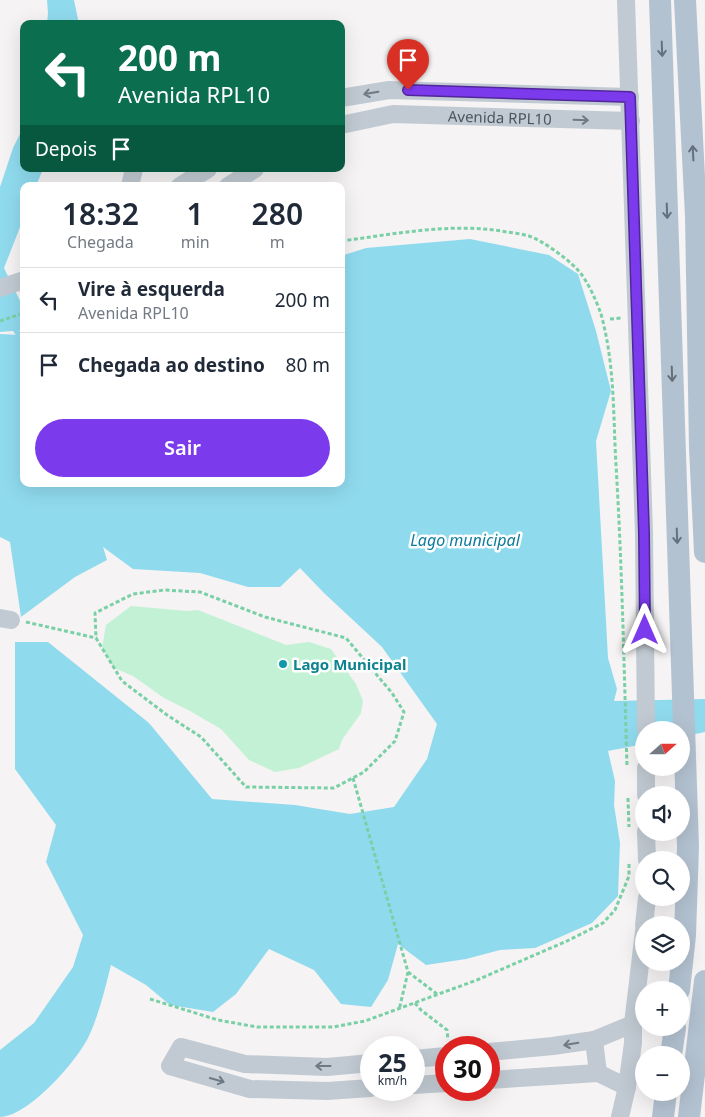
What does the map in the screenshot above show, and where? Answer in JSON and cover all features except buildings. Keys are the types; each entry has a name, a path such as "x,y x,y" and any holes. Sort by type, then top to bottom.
{"main road":[{"path":"660,0 688,847 685,935 680,981"},
{"path":"685,0 696,216 700,448 705,552"},
{"path":"689,1117 701,1066 705,981"},
{"path":"663,1117 665,1101"}],"street":[{"path":"626,0 644,533 646,721"},
{"name":"Avenida RPL10","path":"345,97 389,90 630,97"},
{"name":"Avenida RPL10","path":"345,124 393,114 631,121"},
{"path":"187,182 203,172"},
{"path":"234,182 250,172"},
{"path":"620,1117 627,1087 633,1043 640,971"},
{"path":"500,1051 594,1040 634,1024"},
{"path":"594,1040 598,1073"},
{"path":"360,1064 328,1066 245,1064 181,1047 170,1066 250,1089 327,1091 360,1089"},
{"path":"500,1079 598,1073 627,1087"}],"path":[{"path":"345,240 460,228 521,234 529,236 577,268 588,285 600,313 607,343 615,408 624,620 627,774"},
{"path":"0,321 20,314"},
{"path":"164,590 200,592 264,617 346,638 392,693 404,712 395,741 364,772 334,788 246,787 222,758 201,737 167,715 122,680 96,638 95,613 133,594 164,590"},
{"path":"12,620 96,638"},
{"path":"353,778 408,972 399,1010"},
{"path":"628,792 629,828"},
{"path":"150,999 218,1020 256,1027 334,1027 365,1021 478,980 603,923 615,910 629,876 629,859"},
{"path":"408,972 438,994"},
{"path":"415,1003 447,1030 448,1036"}],"green space":[{"path":"131,606 187,611 198,610 286,645 309,642 331,649 356,684 363,701 361,713 342,740 339,749 299,768 275,772 249,760 221,729 164,698 133,676 114,668 102,648 106,625"}],"water":[{"path":"47,0 74,0 78,20 47,20"},
{"path":"20,134 20,172 42,172 38,182 20,182 20,227 4,268 20,301 20,330 0,332 0,187 13,148"},
{"name":"Lago municipal","path":"470,239 549,255 578,274 596,331 611,391 596,441 608,658 617,689 614,701 705,699 705,732 690,735 690,721 635,721 635,746 608,751 615,781 614,805 620,843 618,896 592,923 535,948 500,950 466,959 426,965 398,944 388,980 371,1007 341,1004 314,970 269,949 236,994 213,1012 170,1005 146,985 111,965 93,1028 74,1059 38,1098 11,1115 0,1117 0,1050 34,1023 73,967 83,935 46,862 56,825 15,769 15,642 48,642 149,723 212,799 295,805 350,814 394,807 427,759 437,724 382,647 300,568 280,587 248,587 200,573 133,569 103,547 107,560 75,577 21,617 10,542 0,537 0,334 20,335 20,487 345,487 345,255 366,248"}],"waterway":[{"name":"Lago Municipal","path":"13,326 20,335"}],"place":[{"name":"Lago Municipal","path":"283,664"}],"route":[{"path":"408,90 630,97 644,533 645,630"}]}
